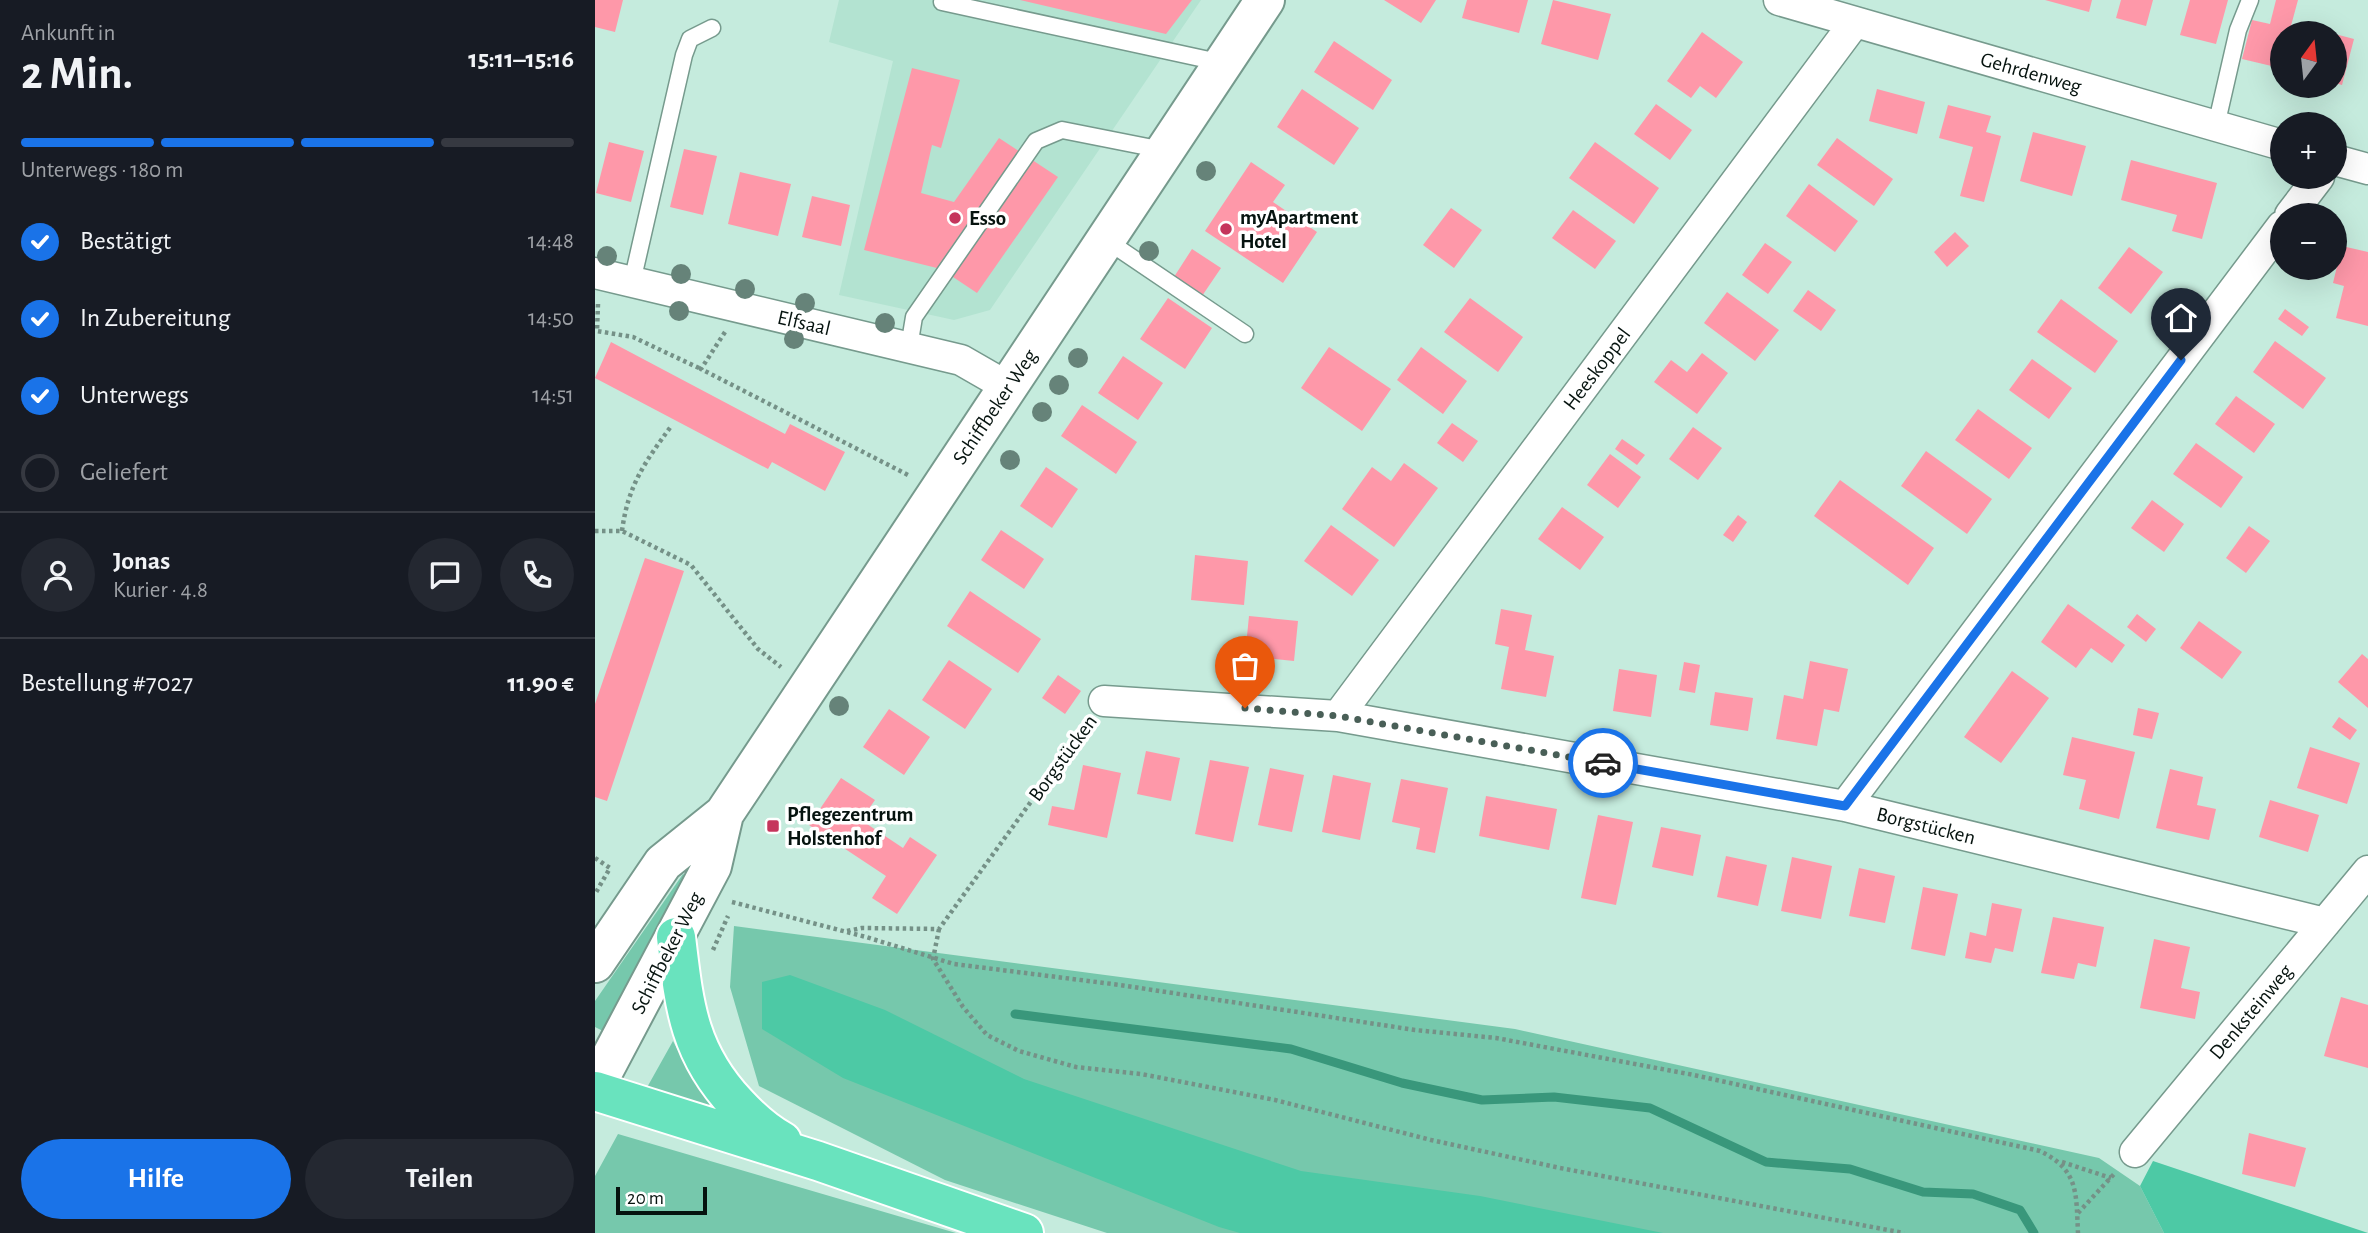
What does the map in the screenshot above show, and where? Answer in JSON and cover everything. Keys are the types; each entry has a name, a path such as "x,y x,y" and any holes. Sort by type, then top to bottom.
{"highway":[{"path":"676,937 684,1003 691,1030 704,1061 749,1116 777,1139 818,1161"},
{"path":"595,1089 818,1161 1024,1233"}],"main road":[{"name":"Schiffbeker Weg","path":"595,963 663,863 724,814 1265,0"},
{"name":"Schiffbeker Weg","path":"595,1089 712,866 724,814"}],"street":[{"name":"Gehrdenweg","path":"1779,0 2270,142"},
{"name":"Heeskoppel","path":"1338,716 1855,22"},
{"path":"2347,163 2368,169"},
{"path":"2299,203 2310,189"},
{"path":"1845,806 2270,242"},
{"name":"Elfsaal","path":"597,273 961,360 1008,387"},
{"name":"Borgstücken","path":"1104,701 1338,716 1845,806 2325,923"},
{"name":"Denksteinweg","path":"2135,1152 2368,871"}],"lane":[{"path":"2215,126 2238,30 2250,0"},
{"path":"942,2 1223,63"},
{"path":"632,282 684,55 691,40 712,27"},
{"path":"909,347 914,317 1036,142 1062,130 1166,150"},
{"path":"1106,240 1245,334"}],"path":[{"path":"597,273 597,331 633,337 939,490"},
{"path":"701,369 741,307"},
{"path":"622,531 626,501 639,471 672,425"},
{"path":"595,531 622,531 691,565 758,649 807,689"},
{"name":"Borgstücken","path":"939,929 1104,701"},
{"path":"595,858 610,868 595,894"},
{"path":"697,895 753,906 933,959 1415,1030 1496,1038 1816,1101 2040,1151 2111,1178"},
{"path":"845,931 862,928 939,929 933,959 987,1035 1019,1051 1076,1066 1141,1074 1275,1100 1431,1140 1548,1165 1904,1233"},
{"path":"2077,1214 2135,1152"},
{"path":"2059,1160 2071,1178 2078,1233"}],"shaded area":[{"path":"839,0 1201,0 990,310 954,320 839,295 893,61 829,42"},
{"path":"683,874 687,877 607,1033 595,1027 595,1001"},
{"path":"734,926 1515,1029 2099,1158 2140,1186 2164,1233 1107,1233 945,1180 759,1086 730,987"},
{"path":"673,1041 705,1096 711,1108 645,1091"},
{"path":"618,1134 956,1233 595,1233 595,1176"}],"green space":[{"path":"790,975 885,1010 1024,1079 1301,1171 1480,1196 1663,1233 1240,1233 1219,1227 843,1078 762,1029 762,982"},
{"path":"2153,1161 2368,1233 2164,1233 2140,1186"}],"building":[{"path":"595,0 623,0 615,32 595,27"},
{"path":"1020,0 1192,0 1166,34"},
{"path":"1384,0 1436,0 1421,23"},
{"path":"1467,0 1528,0 1519,33 1462,18"},
{"path":"1553,0 1611,14 1598,60 1541,44"},
{"path":"2045,0 2092,0 2089,12"},
{"path":"2121,0 2153,0 2146,26 2116,18"},
{"path":"2190,0 2228,0 2216,44 2180,35"},
{"path":"2276,0 2298,0 2292,21 2271,21"},
{"path":"2252,20 2270,24 2270,66 2242,59"},
{"path":"1702,32 1743,62 1716,98 1700,86 1691,98 1667,81"},
{"path":"2347,37 2354,39 2347,66"},
{"path":"1334,41 1392,80 1373,110 1314,72"},
{"path":"912,68 960,80 941,148 932,145 921,193 954,202 999,138 1058,177 977,293 941,269 864,250"},
{"path":"1302,89 1359,128 1334,165 1277,127"},
{"path":"1877,89 1925,102 1917,134 1869,121"},
{"path":"1656,104 1692,130 1670,160 1634,134"},
{"path":"1948,105 1991,116 1986,132 2001,136 1984,202 1960,196 1973,147 1939,138"},
{"path":"2033,132 2086,146 2072,196 2020,181"},
{"path":"1837,138 1893,179 1874,206 1817,165"},
{"path":"609,142 644,151 631,202 596,193"},
{"path":"1595,142 1659,188 1634,224 1569,178"},
{"path":"684,149 717,156 703,215 670,207"},
{"path":"2131,160 2217,183 2202,239 2172,231 2177,215 2121,200"},
{"path":"1251,162 1285,185 1273,202 1317,232 1283,283 1205,231"},
{"path":"740,172 791,184 778,236 728,224"},
{"path":"1809,184 1858,221 1835,252 1786,216"},
{"path":"812,196 850,205 841,246 802,237"},
{"path":"1451,208 1482,230 1454,268 1423,245"},
{"path":"1573,210 1616,241 1595,269 1552,238"},
{"path":"1955,232 1969,246 1947,267 1934,252"},
{"path":"1765,243 1792,262 1768,294 1742,275"},
{"path":"2129,247 2163,272 2131,314 2098,288"},
{"path":"2347,247 2368,252 2368,326 2336,318 2344,286 2333,283 2334,280 2347,280"},
{"path":"1192,249 1221,268 1202,296 1174,277"},
{"path":"1808,290 1836,310 1821,331 1793,311"},
{"path":"1727,292 1779,330 1755,361 1704,323"},
{"path":"1168,298 1212,328 1185,369 1140,339"},
{"path":"1470,298 1523,337 1498,372 1444,332"},
{"path":"2061,299 2118,341 2095,373 2037,332"},
{"path":"2285,309 2309,327 2302,336 2278,319"},
{"path":"2275,341 2326,378 2303,409 2253,372"},
{"path":"611,342 785,434 790,424 845,452 825,491 772,462 768,469 595,378"},
{"path":"1329,347 1391,389 1362,431 1301,388"},
{"path":"1421,347 1467,381 1443,414 1397,380"},
{"path":"1702,353 1728,373 1697,414 1654,382 1671,360 1687,372"},
{"path":"1123,356 1163,383 1138,420 1098,393"},
{"path":"2032,359 2072,388 2049,419 2009,390"},
{"path":"2236,396 2275,424 2254,453 2215,424"},
{"path":"1082,405 1137,442 1116,474 1061,436"},
{"path":"1978,409 2032,448 2009,479 1955,440"},
{"path":"1452,423 1478,441 1463,462 1437,443"},
{"path":"1693,427 1722,448 1698,480 1669,459"},
{"path":"1622,439 1645,455 1637,465 1615,449"},
{"path":"2196,443 2243,477 2221,508 2173,474"},
{"path":"1926,451 1992,499 1967,534 1901,486"},
{"path":"1610,454 1641,477 1618,508 1587,485"},
{"path":"1404,463 1438,488 1394,547 1342,509 1372,467 1391,481"},
{"path":"1046,467 1078,489 1052,528 1020,506"},
{"path":"1840,480 1934,548 1908,585 1814,516"},
{"path":"2152,500 2184,524 2164,552 2131,528"},
{"path":"1562,507 1604,537 1580,570 1538,539"},
{"path":"1738,515 1747,522 1733,542 1723,535"},
{"path":"1331,525 1379,560 1352,596 1304,561"},
{"path":"2249,526 2270,541 2246,573 2226,558"},
{"path":"1001,530 1044,559 1024,589 981,560"},
{"path":"1195,555 1248,561 1244,605 1191,600"},
{"path":"645,558 684,571 607,801 595,797 595,704"},
{"path":"970,591 1041,639 1018,673 947,626"},
{"path":"2068,604 2125,645 2112,663 2091,648 2076,668 2041,642"},
{"path":"1501,609 1532,615 1525,650 1554,656 1546,697 1501,689 1509,647 1495,644"},
{"path":"2137,614 2156,629 2146,642 2127,627"},
{"path":"1249,616 1298,621 1294,661 1245,656"},
{"path":"2199,621 2242,652 2222,679 2180,648"},
{"path":"2362,654 2368,659 2368,708 2338,682"},
{"path":"949,660 992,689 965,729 922,700"},
{"path":"1810,661 1848,669 1839,712 1824,709 1817,746 1776,739 1784,695 1803,699"},
{"path":"1684,662 1700,665 1695,693 1679,690"},
{"path":"1619,669 1657,675 1651,717 1613,711"},
{"path":"2012,671 2049,698 2001,763 1964,737"},
{"path":"1058,675 1081,691 1065,714 1042,698"},
{"path":"1715,692 1753,698 1748,731 1710,725"},
{"path":"2138,708 2159,713 2152,739 2133,735"},
{"path":"889,709 930,737 904,775 863,747"},
{"path":"2339,717 2357,730 2350,740 2332,727"},
{"path":"2072,737 2135,752 2119,819 2079,809 2086,780 2063,775"},
{"path":"2310,747 2360,763 2347,804 2297,788"},
{"path":"1146,751 1180,758 1171,801 1137,794"},
{"path":"1210,760 1249,767 1233,842 1195,834"},
{"path":"1083,765 1121,773 1107,838 1048,825 1052,806 1074,810"},
{"path":"1270,768 1304,775 1292,832 1258,825"},
{"path":"2170,769 2203,777 2197,805 2216,809 2209,840 2156,828"},
{"path":"1333,775 1371,783 1360,840 1322,832"},
{"path":"841,778 875,800 861,820 903,848 910,837 937,855 897,914 872,898 886,876 809,825"},
{"path":"1401,779 1448,788 1435,853 1416,849 1420,828 1392,822"},
{"path":"1486,796 1557,809 1549,850 1479,836"},
{"path":"2270,800 2319,815 2308,852 2259,837"},
{"path":"1598,815 1633,822 1616,905 1581,898"},
{"path":"1661,827 1701,835 1693,876 1652,867"},
{"path":"1726,856 1767,865 1758,906 1717,897"},
{"path":"1792,857 1832,866 1821,919 1781,911"},
{"path":"1859,868 1895,876 1885,923 1849,916"},
{"path":"1923,887 1958,894 1945,956 1911,949"},
{"path":"1992,903 2022,909 2013,952 1995,948 1991,963 1965,958 1970,932 1986,936"},
{"path":"2053,917 2104,927 2096,967 2078,963 2074,979 2041,973"},
{"path":"2154,939 2190,947 2181,988 2200,992 2195,1019 2140,1008"},
{"path":"2341,997 2368,1005 2368,1068 2324,1056"},
{"path":"2249,1133 2306,1148 2295,1187 2242,1174"}],"waterway":[{"path":"1015,1014 1291,1049 1402,1083 1482,1100 1554,1097 1650,1108 1766,1162 1850,1169 1923,1192 1973,1194 2020,1210 2034,1233"}],"way so far":[{"path":"1245,708 1338,716 1603,763"}],"place":[{"name":"Esso","path":"955,218"},
{"name":"myApartment Hotel","path":"1226,229"},
{"name":"Pflegezentrum Holstenhof","path":"773,826"}],"route":[{"path":"1603,763 1845,806 2181,360"}]}
